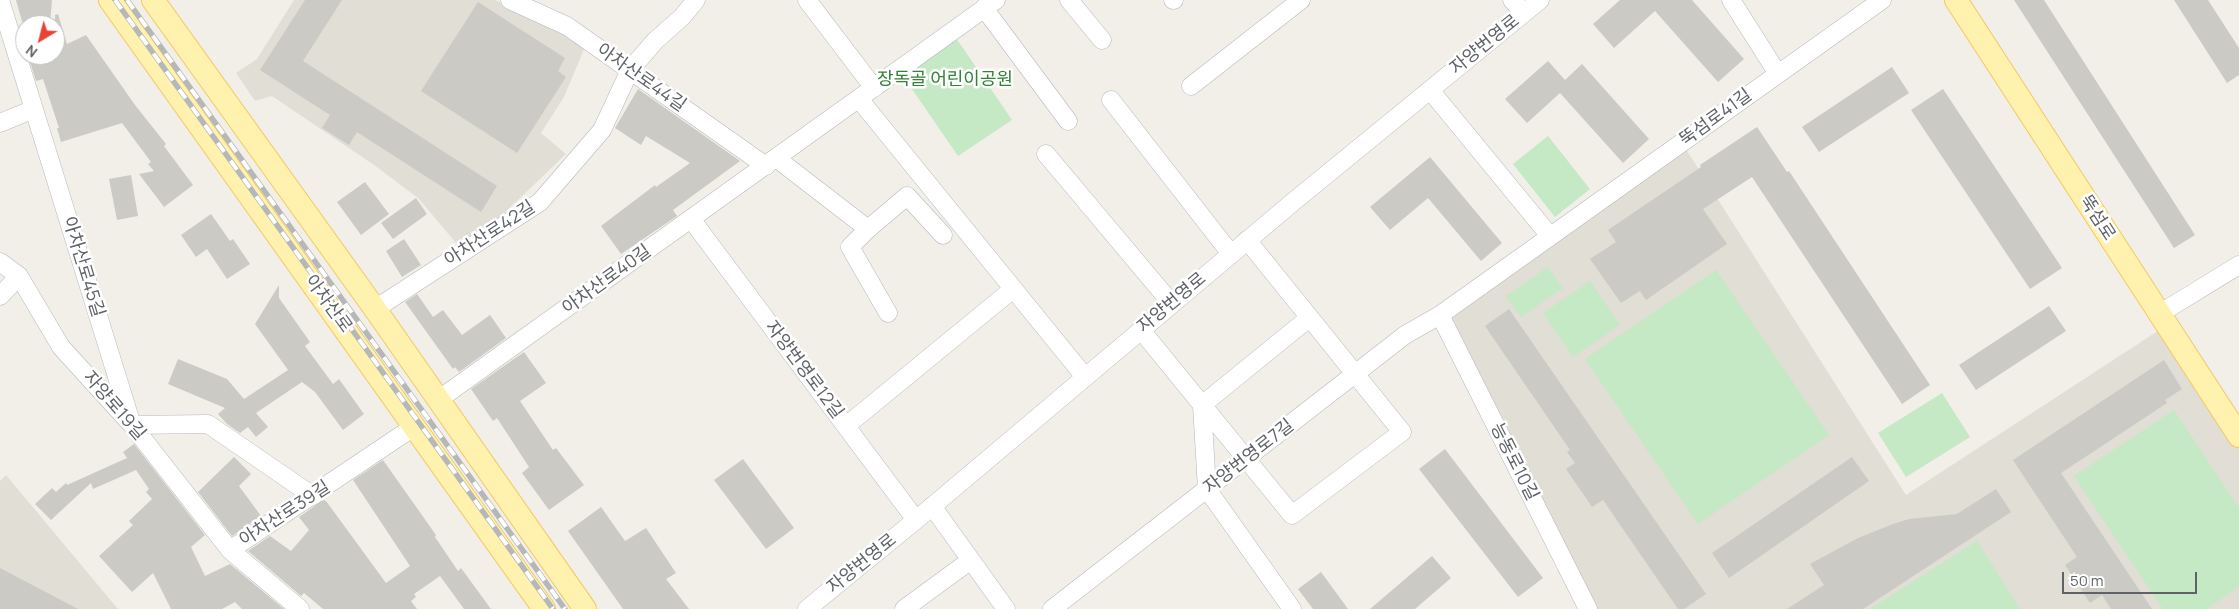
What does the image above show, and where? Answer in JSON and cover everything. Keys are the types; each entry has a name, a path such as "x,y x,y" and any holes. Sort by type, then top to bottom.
{"main road":[{"name":"아차산로","path":"110,0 544,609"},
{"name":"아차산로","path":"153,0 375,309 585,609"},
{"name":"뚝섬로","path":"1956,0 2239,436"}],"street":[{"name":"아차산로45길","path":"0,0 132,425"},
{"name":"아차산로44길","path":"510,0 567,26 630,70 771,162"},
{"name":"아차산로42길","path":"375,309 540,202 602,130 630,70 655,41 682,17 696,0"},
{"path":"806,0 874,88"},
{"path":"1069,0 1102,40"},
{"path":"1191,86 1301,0"},
{"name":"자양번영로","path":"817,606 932,506 1247,240 1430,90 1518,7 1540,0"},
{"path":"1731,0 1778,74"},
{"name":"뚝섬로41길","path":"1440,314 1882,0"},
{"path":"981,5 1068,120"},
{"name":"아차산로40길","path":"438,400 859,99 981,5"},
{"path":"1430,90 1550,236"},
{"path":"859,99 1085,377"},
{"path":"1111,100 1231,254"},
{"path":"0,123 34,109"},
{"path":"1046,154 1172,304"},
{"path":"771,162 868,229"},
{"path":"888,313 850,247 907,196 943,235"},
{"name":"자양번영로12길","path":"692,219 916,520"},
{"path":"1141,330 1292,515 1402,432 1247,240"},
{"name":"자양로19길","path":"0,262 19,276 61,347 132,425 230,550"},
{"path":"2160,314 2239,265"},
{"path":"0,296 19,276"},
{"path":"846,426 1013,289"},
{"name":"자양번영로7길","path":"1052,609 1405,335 1440,314"},
{"name":"능동로10길","path":"1440,314 1588,609"},
{"path":"1202,405 1310,318"},
{"path":"1202,405 1207,489 1292,609"},
{"path":"132,425 208,424 313,496"},
{"name":"아차산로39길","path":"300,609 230,550 415,426"},
{"path":"932,506 1006,609"},
{"path":"904,609 970,560"}],"shaded area":[{"path":"294,0 495,0 542,21 585,47 564,97 541,133 566,154 498,219 457,244 418,198 374,165 272,96 255,101 236,73 257,59"},
{"path":"1682,143 1906,495 2167,325 2239,436 2239,609 1588,609 1440,315"},
{"path":"6,475 118,609 0,609 0,481"}],"green space":[{"name":"장독골 어린이공원","path":"952,32 1012,120 958,156 899,70"},
{"path":"1548,136 1590,189 1555,217 1513,164"},
{"path":"1548,267 1563,288 1521,317 1506,296"},
{"path":"1716,270 1829,435 1698,524 1585,359"},
{"path":"1590,281 1620,325 1573,357 1543,313"},
{"path":"1942,393 1970,437 1906,477 1878,433"},
{"path":"2174,410 2239,508 2239,587 2206,609 2163,609 2074,476"},
{"path":"1977,541 2020,609 1870,609"}],"building":[{"path":"16,0 52,0 51,15 20,15"},
{"path":"305,0 342,0 303,61 497,186 481,212 357,132 349,145 322,128 330,115 260,70"},
{"path":"1620,0 1692,0 1744,59 1718,82 1655,11 1614,48 1593,24"},
{"path":"2014,0 2044,0 2195,235 2174,248"},
{"path":"2174,0 2208,0 2239,48 2239,75 2227,83"},
{"path":"478,2 565,58 558,71 566,77 517,153 421,91"},
{"path":"86,35 135,105 166,144 164,146 193,185 164,207 139,174 154,171 148,164 151,162 122,123 61,142 57,128 59,128 43,79 36,81 31,65 65,65 65,37 67,44"},
{"path":"1548,61 1565,80 1582,64 1649,139 1623,163 1560,93 1527,123 1505,99"},
{"path":"1892,67 1909,93 1819,152 1802,127"},
{"path":"638,89 740,161 673,210 677,216 621,254 601,226 655,185 656,187 690,163 646,136 641,145 615,128"},
{"path":"1943,89 2062,268 2030,289 1911,110"},
{"path":"1757,127 1787,172 1789,171 1930,385 1902,404 1752,177 1703,209 1727,244 1646,300 1640,291 1621,303 1590,259 1616,242 1608,230"},
{"path":"1430,157 1502,243 1481,261 1428,198 1390,230 1370,207"},
{"path":"131,175 138,216 117,220 109,179"},
{"path":"365,182 389,214 361,235 337,202"},
{"path":"416,198 427,214 393,239 381,223"},
{"path":"211,214 230,241 233,239 250,264 227,279 207,249 196,257 181,235"},
{"path":"404,239 421,265 402,277 386,251"},
{"path":"279,285 279,298 310,342 305,346 333,384 339,379 364,414 343,430 315,392 302,382 256,413 268,427 256,437 248,427 240,433 227,424 218,414 225,408 168,384 178,359 227,379 244,399 288,370 255,324"},
{"path":"417,294 433,317 443,310 462,335 490,315 506,338 459,372 455,367 453,369 405,302"},
{"path":"2049,306 2066,331 1976,390 1959,365"},
{"path":"1509,309 1706,594 1684,609 1678,609 1603,500 1592,507 1566,469 1575,463 1567,452 1570,450 1485,326"},
{"path":"524,352 546,383 520,401 553,450 556,448 584,485 549,510 522,473 529,467 497,418 493,421 471,389"},
{"path":"2164,360 2182,389 2165,400 2167,403 2061,473 2152,609 2111,609 2102,595 2090,603 2065,565 2077,557 2013,460"},
{"path":"134,444 205,535 191,547 205,576 230,564 284,609 242,609 235,602 222,609 171,609 153,573 132,592 99,556 133,525 129,521 152,499 146,492 149,489 136,470 93,489 91,483 51,520 35,504 52,488 56,492 66,483 67,485 127,458 123,452"},
{"path":"1445,449 1543,578 1518,597 1419,469"},
{"path":"234,457 251,474 239,486 261,516 232,536 198,492"},
{"path":"1852,457 1869,481 1729,578 1712,553"},
{"path":"743,459 794,528 766,549 714,480"},
{"path":"383,460 436,535 435,537 458,571 461,568 491,609 464,609 440,576 414,594 416,597 411,601 417,609 323,609 304,593 301,596 248,551 270,536 291,551 309,530 299,517 323,500 326,501 386,583 410,566 353,480"},
{"path":"1996,489 2011,512 1863,609 1787,609 1824,585 1810,564 1858,538 1893,524 1909,519 1957,514"},
{"path":"601,507 625,541 646,528 676,573 666,579 689,609 623,609 568,531"},
{"path":"1432,556 1451,578 1415,609 1370,609"},
{"path":"0,568 78,609 0,609"},
{"path":"1321,572 1348,609 1313,609 1298,589"}],"railway":[{"path":"115,0 553,609"},
{"path":"127,0 565,609"}]}
